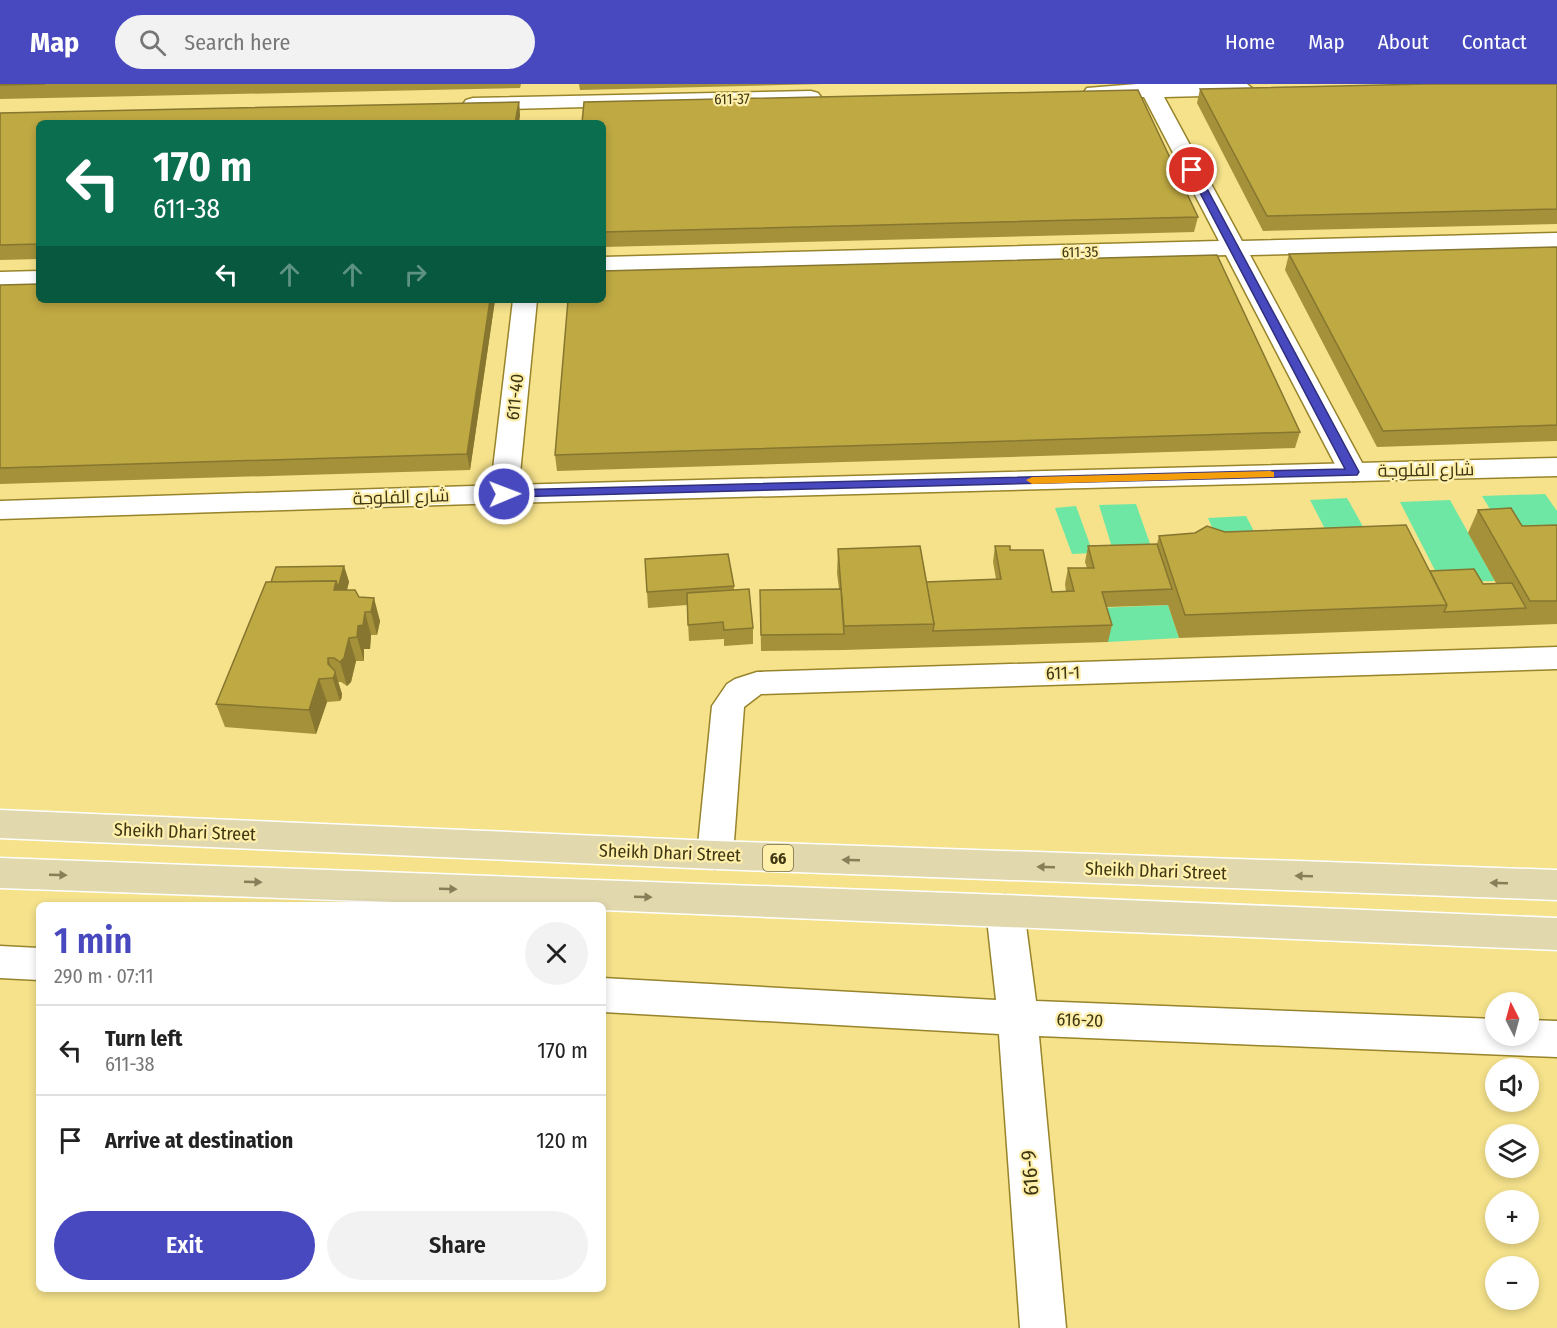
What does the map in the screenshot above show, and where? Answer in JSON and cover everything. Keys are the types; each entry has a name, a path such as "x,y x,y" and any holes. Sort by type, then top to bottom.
{"main road":[{"name":"Sheikh Dhari Street","path":"0,824 715,855 1557,885"},
{"path":"0,873 1005,910 1557,934"}],"street":[{"path":"1149,87 1353,472"},
{"path":"1080,92 1149,87 1267,88"},
{"name":"611-37","path":"452,104 831,97"},
{"name":"611-35","path":"606,264 1557,240"},
{"path":"0,279 36,278"},
{"name":"611-40","path":"504,494 525,303"},
{"name":"شارع الفلوجة","path":"0,510 504,494 1557,467"},
{"name":"611-1","path":"715,855 728,706 741,690 763,682 1557,658"},
{"name":"616-9","path":"1005,910 1018,1018 1042,1328"},
{"path":"0,962 36,964"},
{"name":"616-20","path":"606,995 1018,1018 1557,1039"}],"green space":[{"path":"1545,494 1557,511 1557,535 1507,537 1482,496"},
{"path":"1347,498 1370,539 1326,531 1310,500"},
{"path":"1450,500 1495,581 1441,582 1400,502"},
{"path":"1136,504 1153,552 1114,554 1099,505"},
{"path":"1076,506 1093,553 1072,554 1055,508"},
{"path":"1246,516 1259,541 1219,543 1208,518"},
{"path":"1168,605 1179,638 1108,642 1098,608"}],"building":[{"path":"1428,84 1557,84 1557,209 1267,216 1200,89"},
{"path":"1138,90 1198,217 606,232 606,120 582,120 584,102"},
{"path":"519,102 516,120 36,120 36,244 0,245 0,113"},
{"path":"1557,247 1557,425 1383,431 1289,254"},
{"path":"1217,255 1300,432 555,455 568,303 606,303 606,271"},
{"path":"36,284 36,303 490,303 467,454 0,468 0,285"},
{"path":"1511,508 1522,526 1557,525 1557,601 1530,601 1478,510"},
{"path":"1406,525 1447,605 1185,615 1159,536 1195,533 1207,526 1225,532"},
{"path":"1157,544 1172,589 1102,592 1112,625 933,631 934,624 926,582 1001,579 995,546 1010,546 1010,550 1043,550 1052,592 1074,591 1068,568 1094,568 1088,546"},
{"path":"920,546 934,624 844,626 838,549"},
{"path":"728,554 734,586 647,592 645,559"},
{"path":"344,566 338,588 336,581 271,582 276,567"},
{"path":"1474,569 1483,584 1512,583 1526,608 1444,612 1447,605 1430,571"},
{"path":"336,581 334,590 355,590 359,597 374,598 371,612 365,612 363,625 358,626 357,637 349,638 344,658 340,662 334,658 328,658 328,664 335,674 333,678 319,679 309,710 216,704 266,582"},
{"path":"749,589 753,628 724,630 723,622 688,625 687,593"},
{"path":"841,589 844,634 761,635 760,590"}],"slow traffic":[{"path":"1032,480 1270,474"}],"route":[{"path":"504,494 1353,472 1192,170"}]}
